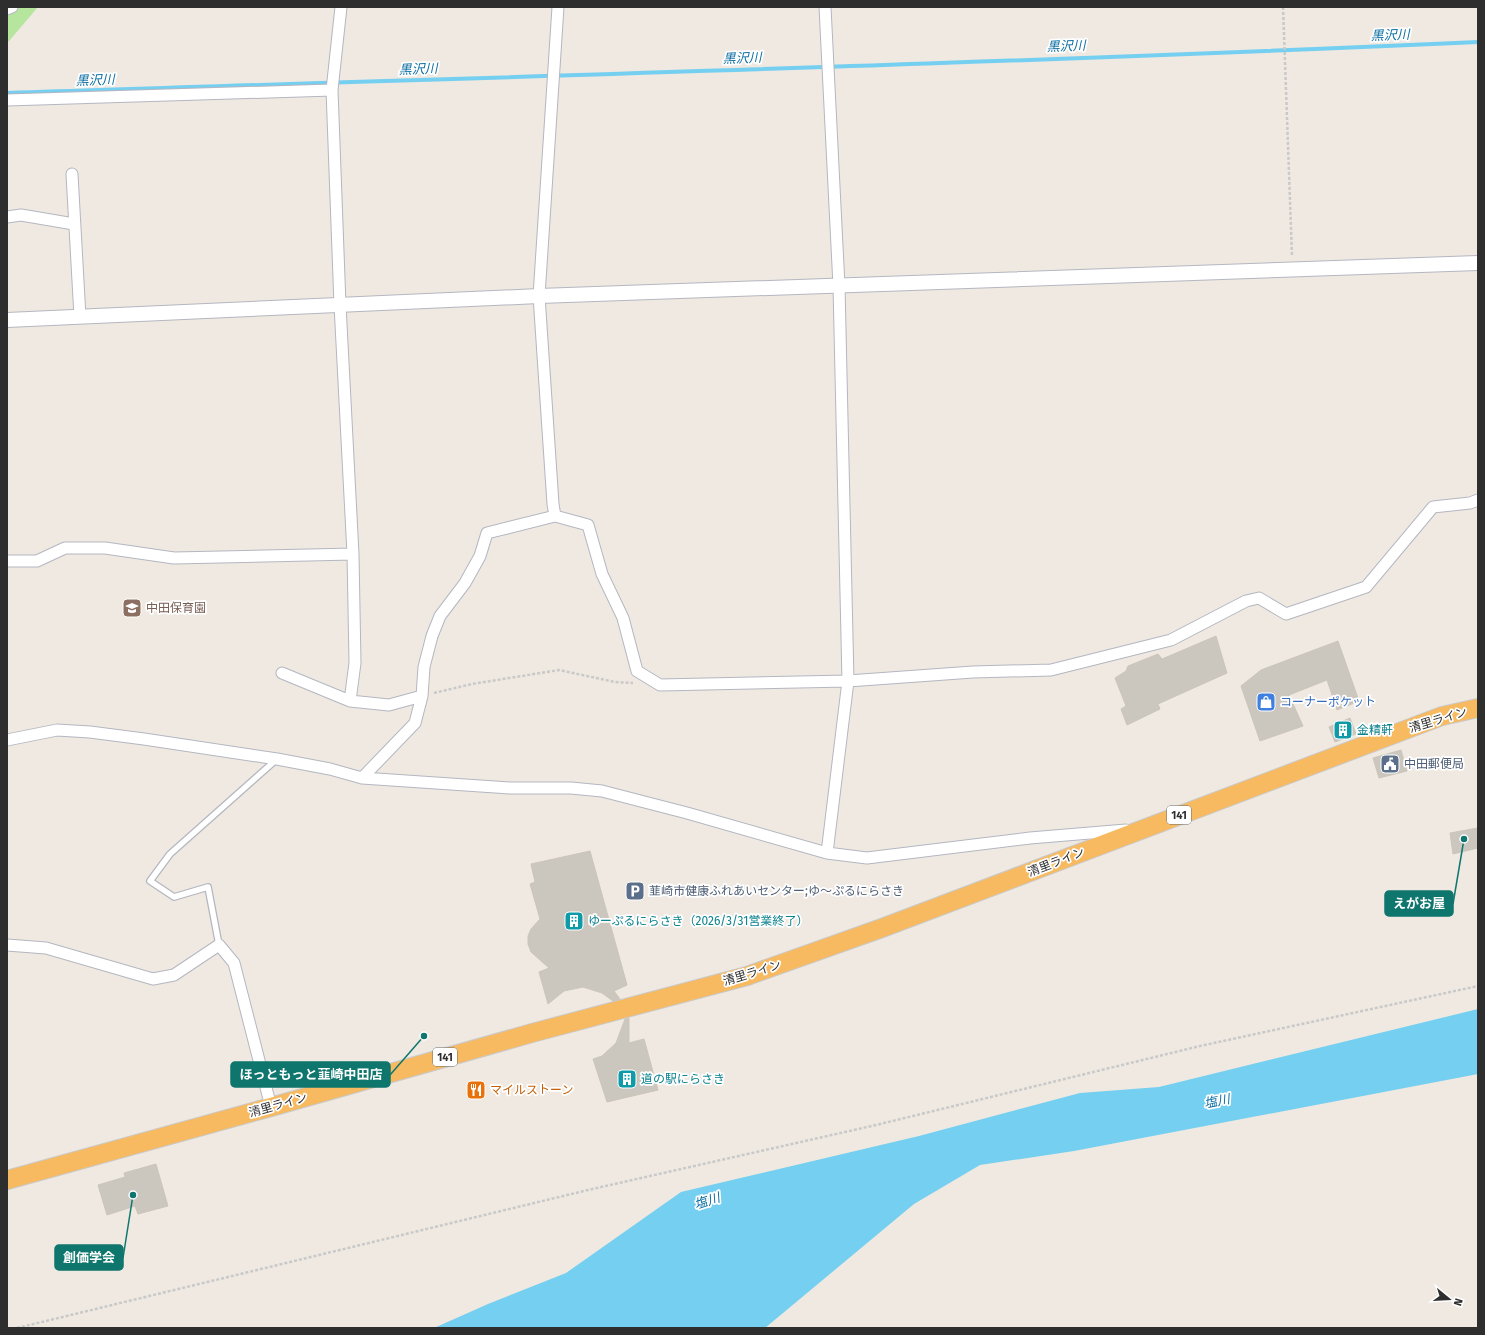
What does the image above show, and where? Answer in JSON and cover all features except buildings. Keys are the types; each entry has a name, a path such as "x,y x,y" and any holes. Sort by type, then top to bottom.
{"highway":[{"name":"清里ライン","path":"7,1180 532,1033 747,976 882,928 1442,716 1478,708"}],"street":[{"path":"7,9 12,7"},
{"path":"341,7 332,90 340,305 352,554 355,663 350,701"},
{"path":"555,516 539,296 558,7"},
{"path":"825,7 838,286 848,681 827,853"},
{"path":"7,100 332,90"},
{"path":"72,174 80,317"},
{"path":"7,217 21,215 74,224"},
{"path":"7,320 539,296 1478,263"},
{"path":"362,778 415,723 422,696 424,667 432,636 440,616 465,583 480,556 487,533 555,516 588,525 602,574 623,618 637,671 660,685 848,681 972,672 1051,670 1171,640 1246,601 1259,598 1286,614 1366,587 1433,507 1470,503 1478,500"},
{"path":"7,561 37,562 65,548 105,548 174,558 352,554"},
{"path":"282,673 350,701 389,705 422,696"},
{"path":"7,740 57,730 90,732 278,759 330,769 362,778 510,788 571,788 602,791 687,813 827,853 867,858 1030,838 1143,829"},
{"path":"7,945 46,948 153,979 174,975 219,945 234,963 271,1107"}],"lane":[{"path":"219,945 208,887 174,897 150,881 170,854 278,759"}],"path":[{"path":"1283,7 1293,270"},
{"path":"422,696 472,684 559,670 615,682 660,685"},
{"path":"18,1328 588,1190 876,1125 1200,1046 1478,986"}],"green space":[{"path":"7,7 38,7 7,42"}],"water":[{"name":"塩川","path":"1478,1009 1478,1074 1074,1151 980,1165 914,1204 765,1328 434,1328 488,1304 566,1273 681,1192 919,1136 1080,1093 1159,1087"}],"waterway":[{"name":"黒沢川","path":"7,93 926,64 1478,42"}],"place":[{"name":"中田保育園","path":"132,608"},
{"name":"コーナーポケット","path":"1266,702"},
{"name":"金精軒","path":"1343,730"},
{"name":"中田郵便局","path":"1390,764"},
{"name":"えがお屋","path":"1464,839"},
{"name":"韮崎市健康ふれあいセンター;ゆ～ぷるにらさき","path":"635,891"},
{"name":"ゆーぷるにらさき（2026/3/31営業終了）","path":"574,921"},
{"name":"ほっともっと韮崎中田店","path":"424,1036"},
{"name":"道の駅にらさき","path":"627,1079"},
{"name":"マイルストーン","path":"476,1090"},
{"name":"創価学会","path":"133,1195"}]}
